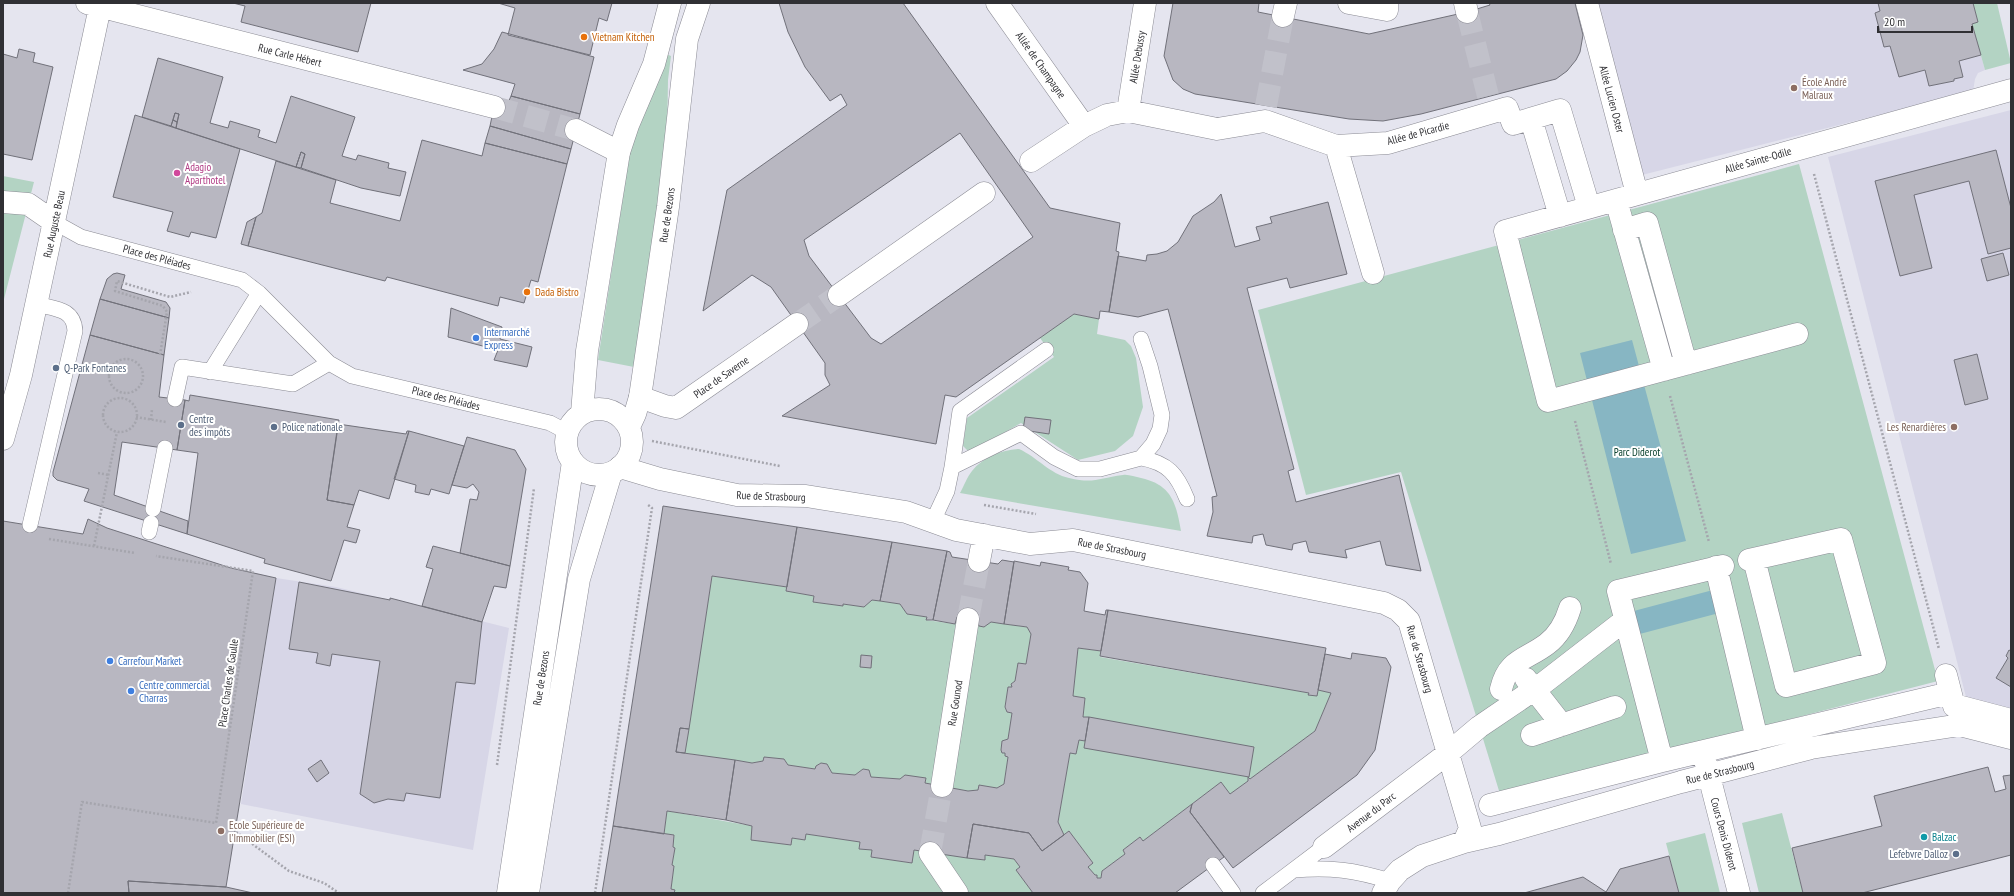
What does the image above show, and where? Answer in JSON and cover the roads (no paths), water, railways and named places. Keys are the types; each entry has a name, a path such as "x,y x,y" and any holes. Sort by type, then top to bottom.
{"street":[{"path":"582,413 587,351 619,152 628,125 654,64 670,3"},
{"name":"Rue de Bezons","path":"629,427 640,397 668,208 687,39 699,3"},
{"name":"Allée de Champagne","path":"997,3 1084,126"},
{"name":"Allée Debussy","path":"1128,111 1145,3"},
{"path":"1349,3 1387,10 1388,3"},
{"name":"Allée Lucien Oster","path":"1587,3 1637,194"},
{"name":"Rue Carle Hébert","path":"93,5 494,107"},
{"name":"Rue Auguste Beau","path":"3,440 21,375 54,222 93,5"},
{"name":"Allée Sainte-Odile","path":"1664,370 1548,401 1505,231 2011,90"},
{"name":"Allée de Picardie","path":"1084,126 1107,115 1128,111 1217,129 1266,113 1336,146 1388,143 1490,104 1507,108 1513,124 1560,110 1589,207"},
{"path":"1531,119 1560,216"},
{"path":"1031,161 1084,126"},
{"path":"576,130 619,152"},
{"path":"1336,146 1373,273"},
{"path":"839,295 984,194"},
{"path":"1616,200 1664,370 1797,334"},
{"path":"3,202 28,204 54,222"},
{"path":"1624,230 1647,223 1686,364"},
{"name":"Place de Saverne","path":"640,397 665,406 676,408 797,324"},
{"path":"592,409 613,411 622,418 629,427 632,438 628,458 616,470 601,475 590,474 581,469 573,462 566,448 567,432 573,421 582,413 592,409"},
{"name":"Rue de Bezons","path":"508,893 573,462"},
{"name":"Rue de Bezons","path":"528,893 579,579 616,470"},
{"name":"Rue de Strasbourg","path":"616,470 737,496 806,496 906,512 956,530 1030,544 1073,540 1384,603 1398,610 1408,621 1470,828 1464,842"},
{"path":"979,561 984,536"},
{"path":"1842,539 1875,663 1786,686 1751,559 1842,539"},
{"path":"1662,760 1618,591 1719,567 1757,739"},
{"path":"1501,689 1504,675 1514,664 1549,643 1567,620 1570,608"},
{"name":"Rue Gounod","path":"942,786 968,619"},
{"name":"Avenue du Parc","path":"1324,847 1448,754 1479,727 1535,689 1625,620"},
{"path":"1514,664 1562,725"},
{"path":"1490,806 1662,760 1952,699 2011,720"},
{"name":"Rue de Strasbourg","path":"1464,842 1499,834 1708,775 1811,748 1952,699 2011,738"},
{"path":"1532,735 1615,707"},
{"name":"Cours Denis Diderot","path":"1702,752 1739,893"},
{"path":"1386,887 1408,864 1422,856 1464,842"},
{"path":"930,853 957,893"}],"lane":[{"name":"Place des Pléiades","path":"54,222 81,237 242,280 259,293 329,363 352,376 550,423 567,432"},
{"path":"210,372 259,293"},
{"path":"30,525 75,331 74,322 70,315 64,311 36,304"},
{"path":"1140,458 1153,444 1160,429 1162,415 1150,366 1141,339"},
{"path":"933,521 947,491 960,411 1046,350"},
{"path":"175,399 182,367 293,384 329,363"},
{"path":"952,467 1021,433 1054,457 1078,469 1100,469 1140,458 1158,461 1172,471 1187,499"},
{"path":"151,521 165,448"},
{"name":"Avenue du Parc","path":"1263,893 1324,847"},
{"path":"1213,865 1233,893"},
{"path":"1294,870 1324,867 1364,873 1386,887"}],"water":[{"path":"1632,340 1686,541 1631,554 1580,353"},
{"path":"1713,590 1719,613 1636,635 1630,612"}],"tunnel":[{"path":"1467,12 1488,96"},
{"path":"1266,106 1283,16"},
{"path":"494,107 576,130"},
{"path":"797,324 839,295"},
{"path":"968,619 979,561"},
{"path":"930,853 942,786"}],"place":[{"name":"Vietnam Kitchen","path":"584,37"},
{"name":"École André Malraux","path":"1794,88"},
{"name":"Adagio Aparthotel","path":"177,173"},
{"name":"Dada Bistro","path":"527,292"},
{"name":"Intermarché Express","path":"476,338"},
{"name":"Q-Park Fontanes","path":"56,368"},
{"name":"Centre des impôts","path":"181,425"},
{"name":"Police nationale","path":"274,427"},
{"name":"Les Renardières","path":"1954,427"},
{"name":"Carrefour Market","path":"110,661"},
{"name":"Centre commercial Charras","path":"131,691"},
{"name":"Ecole Supérieure de l'Immobilier (ESI)","path":"221,831"},
{"name":"Balzac","path":"1924,837"},
{"name":"Lefebvre Dalloz","path":"1956,854"}],"park label":[{"name":"Parc Diderot","path":"1637,452"}]}
